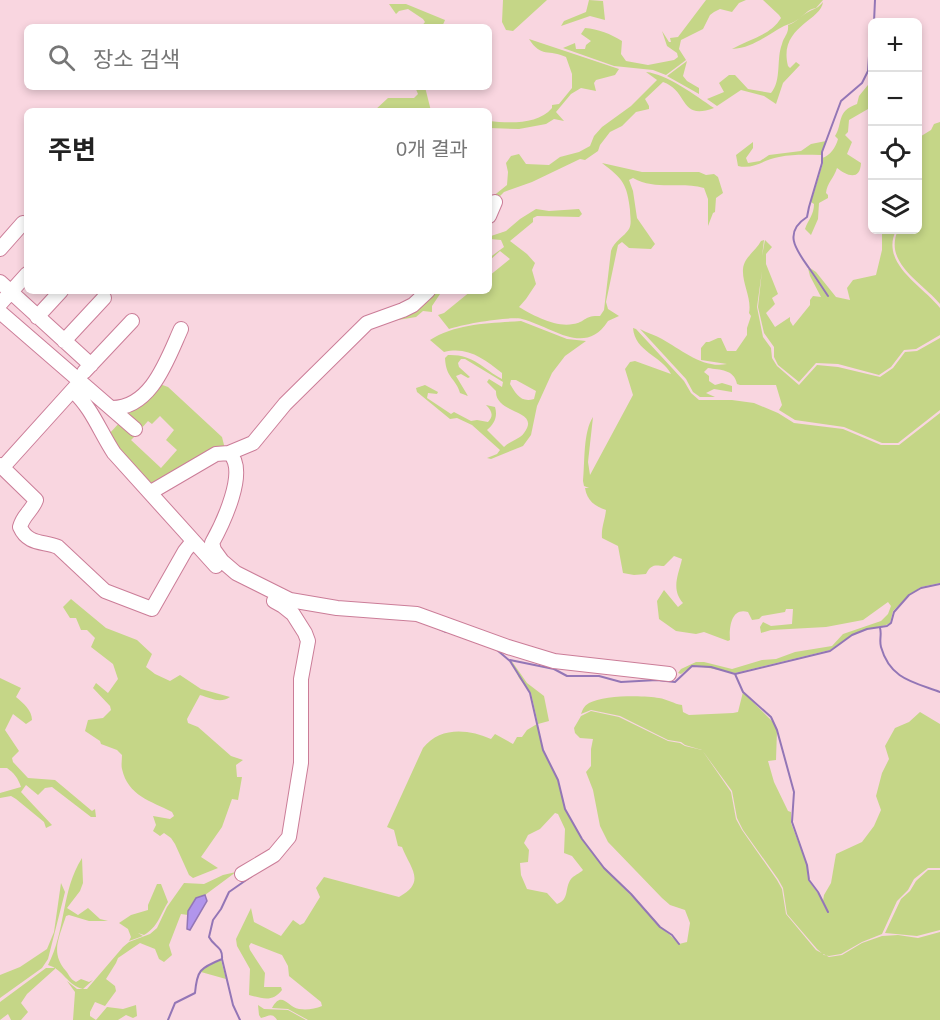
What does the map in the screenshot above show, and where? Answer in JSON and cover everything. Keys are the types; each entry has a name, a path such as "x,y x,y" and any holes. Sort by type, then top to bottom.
{"street":[{"path":"492,209 495,202"},
{"path":"0,249 23,223"},
{"path":"0,304 24,277"},
{"path":"0,282 91,365"},
{"path":"37,316 58,294"},
{"path":"151,492 216,454 229,453 253,443 285,404 367,323 403,310 425,294"},
{"path":"64,341 104,298"},
{"path":"0,312 76,384 111,408 135,429"},
{"path":"132,321 1,466 36,500 30,511 22,518 21,527 26,537 58,547 111,595 152,609 193,541"},
{"path":"111,408 123,409 141,397 157,381 181,329"},
{"path":"76,384 114,453 193,541 224,573 284,606 293,614 305,633 308,642 301,679 301,763 289,837 274,855 242,874"},
{"path":"229,453 233,457 237,473 230,504 221,529 212,543 222,561 236,573 258,585 290,600 337,608 417,614 554,661 669,675"}],"green space":[{"path":"503,0 547,0 513,31 506,30 502,22"},
{"path":"589,0 603,1 605,20 590,16 561,26 564,21 586,12"},
{"path":"706,0 746,0 739,3 732,12 720,9 714,12 703,29 681,40 679,49 686,60 666,75 653,70 614,66 563,48 575,43 576,49 585,49 591,41 581,34 585,28 595,29 622,41 621,54 626,61 648,65 674,60 678,57 677,53 667,46 662,31 671,42 670,38 678,37"},
{"path":"763,0 823,0 816,8 759,41 732,49 765,33 781,18"},
{"path":"823,2 821,9 801,26 789,42 788,66 790,68 796,62 800,65 783,83 776,104 764,96 741,90 717,106 707,99 724,92 719,83 729,75 735,75 748,89 771,93 777,82 780,50 788,31 788,25"},
{"path":"389,4 406,4 445,20 443,24 423,24 423,19 408,9 396,14"},
{"path":"529,39 619,69 615,75 596,80 594,83 596,91 581,88 571,94 556,112 564,121 554,119 546,124 519,129 492,128 492,121 523,122 546,114 552,105 559,104 572,88 572,74 566,57 541,51"},
{"path":"687,61 683,76 699,88 699,94 667,76"},
{"path":"646,72 672,81 714,108 695,111 689,108 671,86 663,82 645,99 649,109 636,112 622,126 610,132 598,151 585,160 580,159 532,182 504,192 494,202 492,197 507,185 506,163 511,156 519,154 526,164 549,165 560,157 579,152 590,146 594,136 602,127 631,106 657,80"},
{"path":"868,85 868,109 849,120 848,132 845,135 852,142 847,154 861,163 860,169 858,173 852,175 837,168 827,189 828,198 819,203 818,219 811,235 805,229 813,211 814,204 811,202 823,163 822,158 836,145 838,139 835,136 841,118 846,110 857,104 859,96"},
{"path":"416,90 426,90 430,108 377,108 388,98 414,98 418,94"},
{"path":"940,122 940,304 900,262 895,242 897,234 922,234 922,136 931,130 934,124"},
{"path":"826,141 821,155 785,156 749,167 738,166 736,155 753,142 753,148 746,158 748,163 760,161 769,155 801,151 811,144"},
{"path":"602,163 642,172 714,174 718,177 723,193 716,198 715,212 708,226 708,199 704,188 651,184 633,178 629,180 637,218 655,244 651,249 629,248 622,242 618,245 606,302 608,309 619,316 608,321 599,332 589,337 568,336 515,318 486,321 449,329 438,315 444,313 467,294 492,294 492,274 510,259 500,251 492,258 492,256 504,247 501,240 492,239 492,236 506,231 536,209 549,211 579,209 582,214 579,217 537,216 510,241 535,263 532,270 536,284 519,307 538,317 567,325 600,316 604,310 611,251 614,244 629,229 631,222 625,188 615,173"},
{"path":"882,234 895,234 894,253 898,264 940,308 940,335 916,349 904,350 891,367 879,375 838,364 816,363 799,382 778,365 774,357 774,347 764,333 758,307 762,271 757,307 763,337 771,348 772,358 777,366 799,385 817,365 838,367 880,377 893,368 905,352 917,351 940,338 940,410 898,443 882,443 844,427 795,420 779,410 782,405 776,385 740,385 737,384 733,375 722,370 708,368 704,372 709,376 709,381 715,385 722,383 732,386 732,392 714,389 706,393 715,397 700,397 693,392 686,379 640,329 701,361 718,365 727,364 701,360 701,348 706,342 721,338 727,351 736,351 747,335 751,316 743,269 746,261 761,241 764,240 762,256 765,240 772,247 766,254 766,264 778,294 772,298 775,304 766,313 775,327 790,317 793,326 810,305 813,296 821,297 808,268 827,296 810,268 836,297 850,300 847,288 853,280 876,275 882,250"},
{"path":"427,294 440,294 432,306 432,312 423,311 416,317 386,322"},
{"path":"521,321 567,339 586,341 565,356 552,373 537,406 531,435 523,446 491,459 487,458 497,454 500,450 472,425 457,418 450,419 417,392 416,388 425,385 438,392 437,394 428,393 427,398 451,414 454,412 471,421 488,422 491,413 486,405 495,407 495,420 487,430 504,447 520,437 528,425 527,420 523,415 502,404 496,391 487,382 489,379 502,387 503,382 465,359 461,359 458,363 459,367 470,377 461,374 456,376 468,396 460,393 447,370 445,358 448,355 457,355 471,359 502,379 502,373 475,355 461,351 444,352 430,340 462,327","holes":["511,380 516,380 536,391 534,399 522,399 517,394 510,384"]},
{"path":"633,328 699,400 754,403 794,423 843,429 881,445 899,445 940,413 940,583 921,587 909,595 893,611 890,623 852,635 830,650 735,673 692,666 681,674 678,673 681,669 696,662 732,669 762,660 776,659 795,652 832,646 843,634 881,621 888,614 891,606 888,602 863,620 826,627 771,630 761,633 760,627 763,622 771,626 792,624 793,609 786,609 785,612 752,620 748,612 742,611 732,620 728,641 704,632 696,634 676,631 659,619 657,601 664,590 678,607 683,603 676,587 682,559 674,556 664,566 656,565 646,574 623,573 618,546 602,538 606,510 590,500 585,488 589,488 584,486 583,481 586,439 593,417 588,462 590,475 633,395 625,369 630,362 635,361 671,374 661,362 638,343"},
{"path":"157,383 168,387 222,437 225,449 154,486 112,442 109,434 121,421 136,435 131,440 161,468 177,450 166,440 174,430 160,416 152,424 148,421 140,430 125,417"},
{"path":"71,599 106,628 137,640 152,654 146,667 155,674 170,681 180,675 201,689 230,697 219,700 200,695 187,719 188,723 198,727 231,756 243,760 236,765 237,777 242,777 238,800 232,799 222,827 201,857 218,868 193,878 189,875 171,838 164,833 160,836 153,831 156,825 153,816 170,819 174,816 172,812 135,792 125,778 122,755 117,750 101,744 85,731 88,720 103,718 111,710 93,688 96,683 108,693 118,679 113,664 91,647 95,638 87,630 81,630 76,618 70,618 63,607"},
{"path":"511,660 527,683 544,696 549,721 538,724 531,693 519,678"},
{"path":"0,678 21,688 16,697 27,707 32,716 32,720 26,724 13,714 5,730 19,751 12,758 13,762 28,778 55,780 92,811 95,809 96,817 91,817 52,787 45,788 38,795 26,785 21,792 52,825 46,828 44,822 16,799 11,796 0,798 0,793 21,787 12,772 7,768 0,768"},
{"path":"743,692 773,722 777,730 776,760 768,761 774,782 788,811 791,812 791,823 807,865 808,880 828,913 823,901 831,883 836,854 862,842 874,826 881,810 876,796 882,773 889,759 885,746 895,728 909,722 920,712 940,724 940,868 928,868 914,879 908,890 897,901 882,934 841,954 824,955 787,914 783,888 743,830 737,818 732,791 702,750 668,740 620,716 591,710 581,714 586,705 595,700 634,696 659,698 682,705 683,712 689,715 733,713 738,712"},
{"path":"591,711 619,717 668,741 702,750 731,792 736,819 742,830 782,889 786,914 816,950 829,957 842,955 862,943 882,936 898,935 918,938 940,932 940,1020 308,1020 288,1009 272,1008 279,1000 299,1009 322,1006 321,1002 289,976 288,966 282,955 251,943 250,950 265,973 264,987 281,987 282,990 271,998 249,995 250,969 237,946 236,939 251,908 254,922 281,936 293,920 300,925 304,923 320,897 316,888 324,877 399,897 412,886 414,874 412,868 402,847 398,846 394,830 387,827 423,748 430,741 446,733 473,733 491,739 495,734 513,744 517,737 522,737 527,730 537,724 543,751 558,780 565,809 582,839 604,868 660,926 679,944 687,942 690,923 685,910 670,905 662,898 608,842 600,826 593,790 586,772 591,766 593,739 580,738 574,728 581,716","holes":["555,813 558,814 565,829 564,853 572,856 583,870 571,879 564,899 557,904 547,893 527,889 521,875 520,863 528,862 529,850 524,843 528,835 540,829"]},
{"path":"82,858 83,883 67,908 78,915 88,908 100,919 108,921 89,921 66,916 57,951 61,964 72,980 76,982 81,979 89,982 93,980 83,989 73,985 58,970 48,965 58,939 70,884"},
{"path":"928,870 940,870 940,930 917,936 885,933 901,899"},
{"path":"236,872 205,895 196,898 188,915 181,914 169,945 172,955 164,962 159,959 155,949 140,943 118,958 106,979 115,986 116,991 105,1006 95,1002 90,1016 96,1020 73,1020 75,992 67,981 77,989 87,989 123,947 129,942 150,934 157,928 167,907 184,883 204,884"},
{"path":"61,883 65,892 48,959 42,968 0,998 0,975 20,967 47,949 54,932"},
{"path":"157,884 161,884 168,902 153,928 144,935 138,933 143,936 129,941 131,937 128,929 119,923 131,915 148,910"},
{"path":"221,960 226,979 201,972 205,967"},
{"path":"46,968 56,968 27,994 21,1003 28,1012 21,1020 11,1020 8,1014 0,1020 0,1002"},
{"path":"136,1005 137,1016 133,1018 126,1015 118,1020 96,1020 107,1007 123,1009"},
{"path":"258,1005 264,1009 288,1010 306,1020 277,1020 272,1015 261,1018"}],"shaded area":[{"path":"205,895 207,901 190,930 187,929 188,911 196,898"}],"waterway":[{"path":"874,18 875,0"},
{"path":"828,296 800,255 793,236 799,223 807,217 822,163 822,152 841,101 862,83 868,71"},
{"path":"510,660 554,669 567,676 599,676 621,682 657,680 675,682 692,666 711,667 735,674 830,651 852,635 867,629 887,626 891,623 894,612 909,595 921,588 940,584"},
{"path":"435,627 446,632"},
{"path":"880,628 881,647 890,666 904,678 940,692"},
{"path":"497,650 510,661 530,693 543,750 558,780 565,809 582,839 604,868 679,944"},
{"path":"735,674 743,692 771,717 777,730 794,792 792,822 807,865 809,880 828,912"},
{"path":"240,1020 233,1005 221,951 209,937 213,920 229,892 252,876"},
{"path":"168,1020 175,1003 195,993 201,971 222,959"}]}
